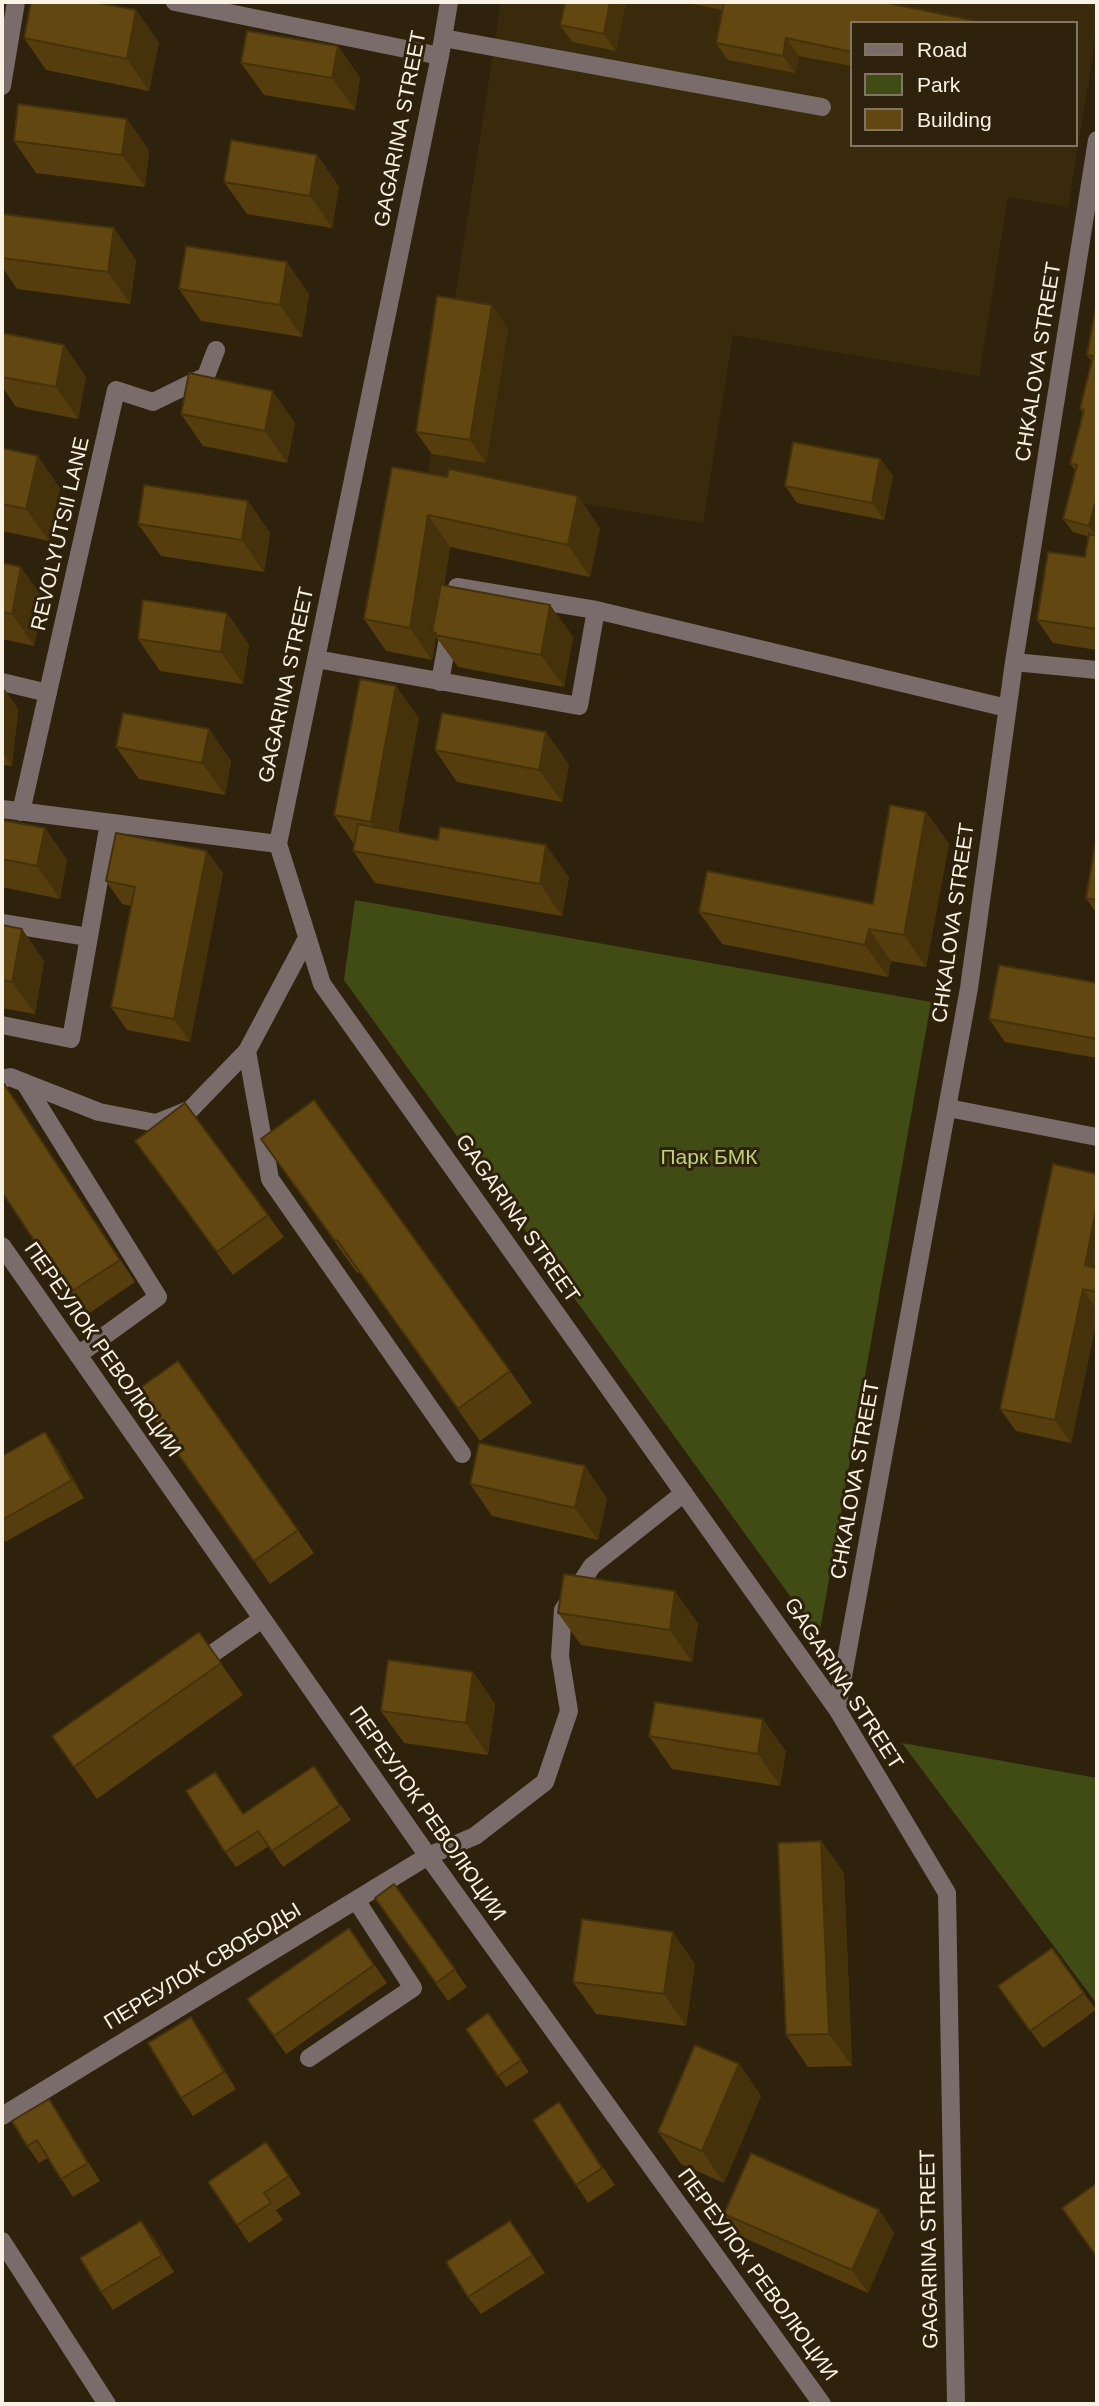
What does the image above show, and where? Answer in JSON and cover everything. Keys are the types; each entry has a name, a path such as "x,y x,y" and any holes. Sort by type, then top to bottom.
{"street":[{"path":"2,86 16,2"},
{"path":"174,2 822,107"},
{"name":"GAGARINA STREET","path":"449,2 278,844 322,985 837,1709 947,1893 956,2404"},
{"name":"CHKALOVA STREET","path":"837,1709 969,988 1007,708 1097,140"},
{"name":"REVOLYUTSII LANE","path":"21,812 116,390 153,402 206,376 216,350"},
{"path":"440,682 457,587 596,610 1007,708"},
{"path":"316,659 579,706 596,610"},
{"path":"1014,662 1097,670"},
{"path":"2,682 48,693"},
{"path":"2,809 278,844"},
{"path":"2,1025 71,1039 109,823"},
{"path":"2,923 88,937"},
{"path":"2,1079 10,1077 99,1112 156,1123 191,1109 247,1051 307,938"},
{"path":"247,1051 270,1179 462,1454"},
{"path":"24,1082 158,1297 78,1355"},
{"path":"948,1108 1097,1137"},
{"name":"ПЕРЕУЛОК РЕВОЛЮЦИИ","path":"2,1246 428,1856 822,2404"},
{"name":"ПЕРЕУЛОК СВОБОДЫ","path":"2,2116 428,1856 475,1836 545,1782 569,1711 560,1656 563,1610 592,1566 684,1493"},
{"path":"185,1672 262,1619"},
{"path":"309,2058 413,1987 356,1900"},
{"path":"2,2241 107,2404"}],"shaded area":[{"path":"501,2 1097,2 1097,29 1078,146 1078,21 850,21 850,147 1078,147 1068,207 1008,197 979,376 733,335 703,523 427,479"}],"green space":[{"name":"Парк БМК","path":"355,900 931,1002 819,1636 344,980"},
{"path":"902,1743 1097,1778 1097,2004"}],"building":[{"path":"31,2 94,2 136,10 127,59 24,38"},
{"path":"565,2 610,2 604,34 560,25"},
{"path":"724,2 883,2 976,21 850,21 850,52 786,38 783,56 716,43"},
{"path":"247,31 338,46 332,78 241,63"},
{"path":"18,104 127,119 122,155 14,141"},
{"path":"231,140 317,155 310,196 224,182"},
{"path":"2,214 114,228 108,272 2,258"},
{"path":"186,246 287,262 280,305 179,289"},
{"path":"437,296 492,305 470,440 416,432"},
{"path":"1097,300 1097,505 1095,504 1089,526 1063,519 1077,465 1070,464 1084,410 1080,409 1093,356 1087,355"},
{"path":"2,333 64,345 56,387 2,377"},
{"path":"189,373 273,391 265,431 181,414"},
{"path":"793,442 880,459 872,503 785,486"},
{"path":"2,448 38,456 26,509 2,504"},
{"path":"392,467 447,477 449,469 578,496 568,545 428,515 410,628 364,619"},
{"path":"144,485 248,501 242,540 138,524"},
{"path":"1089,534 1097,536 1097,629 1037,620 1048,552 1085,557"},
{"path":"2,563 21,567 12,614 2,612"},
{"path":"441,585 550,605 541,655 435,635 436,633 432,632"},
{"path":"143,600 227,613 221,652 138,639"},
{"path":"360,679 396,686 371,822 334,815"},
{"path":"123,713 209,729 202,763 116,747"},
{"path":"442,713 546,732 539,770 435,750"},
{"path":"890,805 926,812 904,935 869,929 865,945 699,912 707,871 873,904"},
{"path":"2,820 45,828 37,866 2,859"},
{"path":"358,824 438,840 440,827 546,845 540,884 353,851"},
{"path":"116,833 207,851 174,1019 111,1007 135,887 106,881"},
{"path":"1097,845 1097,900 1086,898"},
{"path":"2,925 22,929 12,982 2,980"},
{"path":"999,965 1097,983 1097,1039 989,1019"},
{"path":"2,1081 120,1260 69,1293 2,1192"},
{"path":"314,1100 510,1371 458,1409 261,1139"},
{"path":"185,1103 268,1215 217,1252 135,1141"},
{"path":"1053,1164 1097,1174 1097,1206 1085,1265 1097,1268 1097,1292 1083,1289 1055,1420 1000,1409"},
{"path":"178,1361 298,1530 254,1561 134,1392"},
{"path":"45,1432 72,1480 2,1520 2,1456"},
{"path":"479,1443 585,1466 575,1508 470,1484"},
{"path":"564,1574 675,1591 670,1630 558,1613"},
{"path":"199,1632 221,1663 74,1767 52,1736"},
{"path":"388,1660 473,1672 466,1723 381,1711"},
{"path":"655,1702 763,1719 758,1754 649,1736"},
{"path":"314,1766 340,1805 272,1851 258,1831 225,1852 186,1791 215,1772 243,1814"},
{"path":"821,1841 829,2034 786,2035 778,1843"},
{"path":"394,1884 455,1969 436,1983 375,1898"},
{"path":"582,1919 673,1932 664,1994 573,1982"},
{"path":"349,1928 374,1965 274,2036 247,1999"},
{"path":"1052,1948 1084,1993 1030,2031 998,1986"},
{"path":"488,2013 521,2060 498,2076 466,2029"},
{"path":"191,2017 224,2072 181,2098 148,2043"},
{"path":"695,2045 739,2064 702,2151 658,2132"},
{"path":"49,2099 88,2163 61,2179 37,2140 27,2146 12,2121"},
{"path":"559,2102 602,2168 576,2185 533,2120"},
{"path":"266,2142 289,2176 264,2193 271,2203 237,2225 208,2182"},
{"path":"751,2153 879,2210 852,2270 724,2214"},
{"path":"1097,2183 1097,2255 1096,2256 1062,2208"},
{"path":"141,2221 162,2255 101,2292 80,2258"},
{"path":"510,2221 533,2255 468,2297 446,2262"}]}
